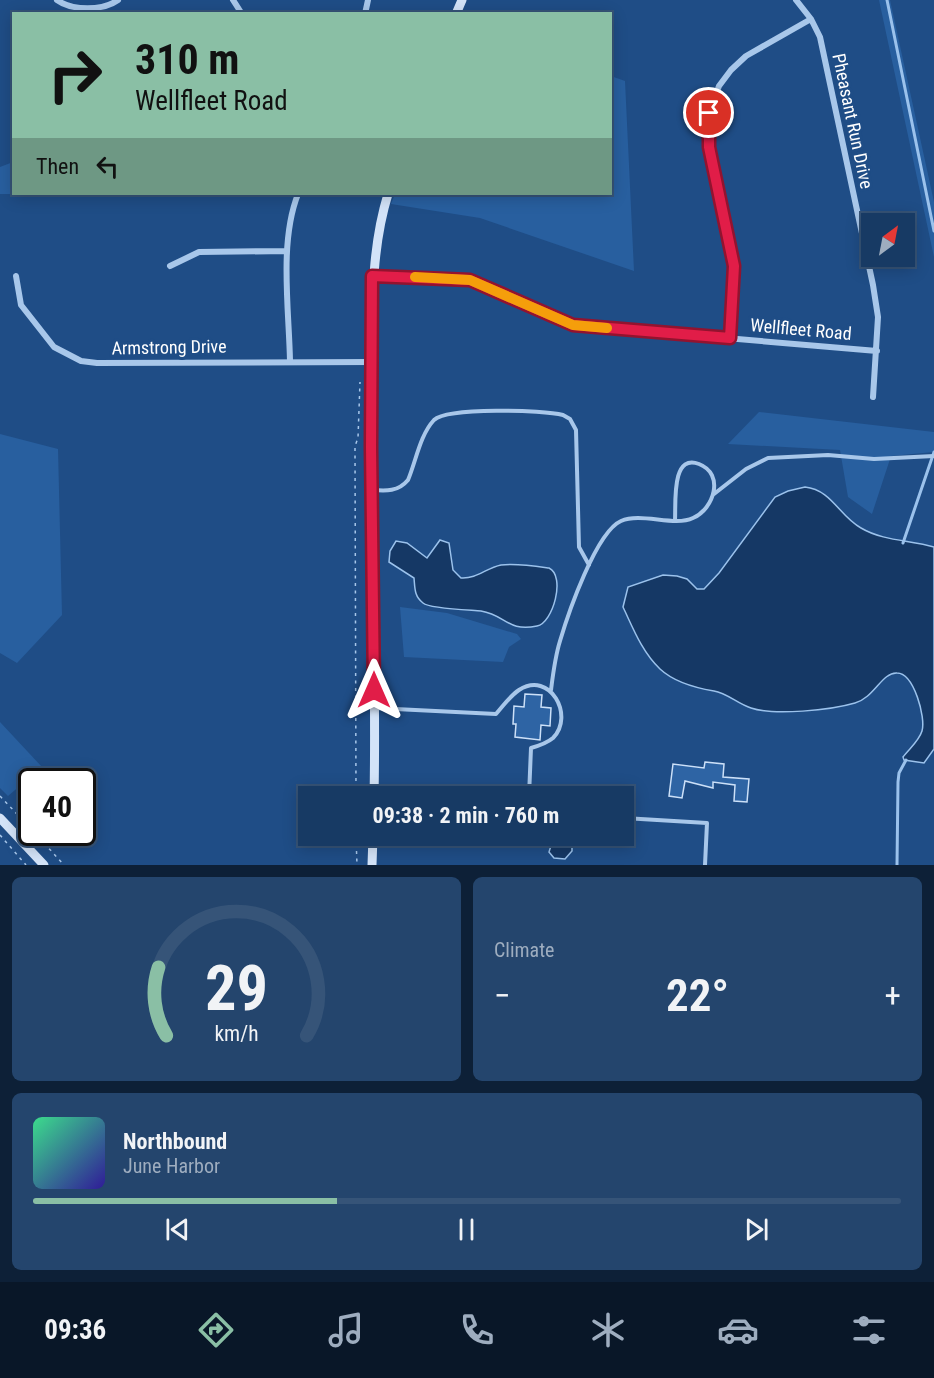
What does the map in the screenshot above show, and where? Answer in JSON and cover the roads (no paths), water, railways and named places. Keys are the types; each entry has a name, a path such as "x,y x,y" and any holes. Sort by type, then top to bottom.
{"street":[{"path":"57,0 82,11 112,5 118,0"},
{"name":"Pheasant Run Drive","path":"796,0 811,19 820,37 873,285 878,317 873,397"},
{"path":"730,338 734,266 709,147 709,113 719,86 746,56 811,19"},
{"path":"290,361 287,251 290,213 298,195"},
{"path":"374,786 374,527 371,490 372,276 380,219 388,195"},
{"path":"170,266 199,252 287,251"},
{"name":"Armstrong Drive","path":"16,276 21,305 43,335 54,347 81,361 107,363 372,362"},
{"name":"Wellfleet Road","path":"372,276 470,280 573,325 877,351"},
{"path":"0,818 44,865"},
{"path":"372,865 373,846"}],"lane":[{"path":"371,490 395,490 403,486 408,480 429,428 444,414 512,411 563,415 570,419 576,430 579,547 589,565"},
{"path":"551,690 559,642 576,593 589,565 613,526 623,520 692,519 708,504 714,494 746,470 768,459 828,455 874,459 934,456"},
{"path":"675,520 677,477 681,468 688,463 697,463 705,467 713,477 714,494"},
{"path":"374,708 496,714 519,690 530,685 542,686 551,690 558,699 558,729 552,738 531,748 529,786"},
{"path":"634,819 707,824 705,865"}],"waterway":[{"path":"887,0 934,231"},
{"path":"903,543 934,452"},
{"path":"897,865 898,782 899,773 906,760"}]}
